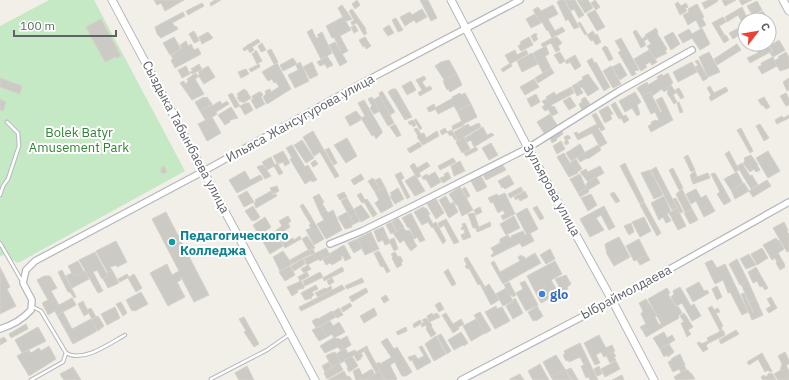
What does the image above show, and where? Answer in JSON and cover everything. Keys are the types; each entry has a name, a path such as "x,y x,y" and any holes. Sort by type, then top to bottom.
{"street":[{"name":"Сыздыка Табынбаева улица","path":"112,0 315,380"},
{"name":"Зульярова улица","path":"451,0 528,148 612,300 654,380"},
{"name":"Ильяса Жансугурова улица","path":"23,283 26,270 35,261 204,171 362,82 520,0"},
{"path":"783,0 789,11"},
{"path":"330,244 362,231 528,148 619,92 692,50"},
{"name":"Ыбраймолдаева","path":"461,380 620,296 789,202"},
{"path":"0,329 12,326 24,318 32,310 32,300 23,283"}],"lane":[{"path":"0,195 3,186 8,179 19,146 18,133 7,122"},
{"path":"0,243 23,283"},
{"path":"32,307 41,311 66,353 69,355 79,356 92,353 125,335"},
{"path":"210,379 267,350 291,334"},
{"path":"31,380 63,362 66,353"}],"green space":[{"name":"Bolek Batyr Amusement Park","path":"49,0 94,0 185,171 18,263 4,255 0,256 0,26"}],"building":[{"path":"154,0 184,0 165,11 161,3 157,5"},
{"path":"215,0 221,0 211,6 210,3"},
{"path":"357,0 360,5 355,9 352,4"},
{"path":"420,0 428,0 437,18 431,21"},
{"path":"564,0 579,27 574,29 568,19 566,21 557,2"},
{"path":"565,0 575,0 584,15 579,18 574,9 571,11"},
{"path":"577,0 588,0 593,8 585,13"},
{"path":"595,0 600,7 596,10 591,3"},
{"path":"709,0 718,1 705,9 702,3"},
{"path":"722,0 736,0 725,6"},
{"path":"739,0 752,0 742,5"},
{"path":"757,1 762,10 759,12 751,12 747,6"},
{"path":"678,2 681,6 686,3 688,7 685,8 687,11 680,15 675,4"},
{"path":"202,3 204,6 188,15 186,11"},
{"path":"697,4 704,17 702,18 706,25 700,28 696,20 688,25 683,15 689,12 688,9"},
{"path":"342,5 352,19 345,21 338,8"},
{"path":"553,5 558,14 548,19 555,31 562,27 565,31 552,38 533,10 538,7 541,11"},
{"path":"742,7 744,12 737,12 737,16 727,22 725,17"},
{"path":"352,9 366,29 365,30 367,33 364,35 357,23 352,25 351,22 354,20 349,11"},
{"path":"422,9 427,17 416,23 414,20 405,26 400,17 410,12 412,15"},
{"path":"595,10 605,27 597,31 587,14"},
{"path":"183,12 185,16 172,23 170,19"},
{"path":"535,14 541,23 531,28 526,19"},
{"path":"343,17 351,30 340,36 348,51 342,54 334,37 332,38 326,26"},
{"path":"723,17 726,22 719,26 725,36 721,38 712,23"},
{"path":"396,18 403,30 398,32 392,20"},
{"path":"101,19 121,56 105,62 86,27"},
{"path":"170,19 178,29 161,38 157,34 155,27"},
{"path":"580,22 587,34 585,35 578,23"},
{"path":"355,25 358,31 354,33 351,27"},
{"path":"389,25 394,33 388,36 383,29"},
{"path":"656,28 657,33 667,49 665,51 667,53 655,59 647,46 651,44 645,35"},
{"path":"702,28 710,44 700,50 692,38 683,43 678,35 689,29 692,34"},
{"path":"312,29 316,38 319,37 317,35 322,32 332,53 321,59 307,32"},
{"path":"737,29 737,36 733,39 729,33"},
{"path":"636,30 642,39 646,36 647,39 644,41 646,45 641,48 633,32"},
{"path":"194,31 199,41 194,43 189,34"},
{"path":"593,31 595,35 597,34 601,42 596,45 587,35"},
{"path":"208,32 213,38 202,44 199,37"},
{"path":"673,32 680,44 671,50 664,37"},
{"path":"536,33 538,39 534,42 531,36"},
{"path":"726,35 729,40 724,43 721,38"},
{"path":"174,37 181,49 170,55 163,43"},
{"path":"365,37 371,46 366,49 359,40"},
{"path":"529,37 533,45 521,51 518,46 521,44 520,42"},
{"path":"554,37 557,37 562,43 558,46 560,50 556,52 551,43 543,47 541,44"},
{"path":"621,38 639,70 634,71 636,74 632,76 618,52 621,51 615,41"},
{"path":"258,39 260,42 252,47 254,50 250,53 248,49 244,51 243,48"},
{"path":"779,40 785,50 773,57 770,53 777,52 777,41"},
{"path":"186,41 188,46 191,44 194,50 198,48 201,54 175,68 171,60 173,59 171,55 182,49 180,45"},
{"path":"335,42 347,62 340,66 329,45"},
{"path":"262,43 266,50 261,52 258,46"},
{"path":"737,44 738,52 717,65 714,59"},
{"path":"546,46 549,54 545,56 551,68 543,73 533,53"},
{"path":"605,46 613,59 609,61 602,48"},
{"path":"271,49 278,62 274,64 267,51"},
{"path":"256,50 262,61 257,64 252,54"},
{"path":"515,50 517,55 526,50 528,54 510,64 505,55"},
{"path":"649,50 657,62 652,65 650,62 645,65 647,67 641,71 634,59"},
{"path":"560,52 565,61 560,64 554,55"},
{"path":"709,52 720,72 708,77 699,57"},
{"path":"757,52 770,52 750,63 747,58 758,53"},
{"path":"786,52 789,57 789,68 780,71 774,61"},
{"path":"532,53 538,64 522,72 517,61"},
{"path":"575,55 581,66 575,70 570,62 567,64 565,61"},
{"path":"327,56 333,65 327,68 325,64 320,66 317,62"},
{"path":"773,57 777,66 762,74 758,67 762,65 761,63"},
{"path":"293,58 297,64 283,71 280,65"},
{"path":"592,58 594,63 596,62 610,87 604,91 587,61"},
{"path":"449,60 457,74 445,81 435,66 441,62"},
{"path":"698,60 708,78 703,81 695,67 698,65 695,61"},
{"path":"300,62 309,81 295,88 288,75 298,70 296,65"},
{"path":"312,62 318,75 310,79 303,67"},
{"path":"692,62 697,72 678,82 673,72"},
{"path":"277,63 291,89 267,104 263,97 266,94 265,91 270,89 271,92 279,87 272,79 268,81 262,72"},
{"path":"620,63 627,75 620,80 612,67"},
{"path":"199,64 202,69 192,74 190,72 193,71 191,69"},
{"path":"259,64 260,67 251,72 249,69"},
{"path":"509,64 512,66 503,72 501,69"},
{"path":"186,66 190,74 182,78 178,70"},
{"path":"208,66 215,77 204,84 198,75 200,74 198,72"},
{"path":"611,66 621,84 613,88 603,71"},
{"path":"551,68 554,73 538,83 535,78"},
{"path":"246,69 249,74 241,78 238,72"},
{"path":"196,73 198,77 195,79 204,94 192,100 180,83 184,81 185,84 188,82 187,79"},
{"path":"668,73 673,83 667,87 668,89 664,92 662,89 652,96 650,92 642,96 637,88 647,82 648,85 658,79 657,77 662,74 663,76"},
{"path":"457,74 462,85 450,92 448,89 447,90 443,81"},
{"path":"588,74 599,89 588,96 582,87 580,88 577,83 583,79 582,77"},
{"path":"424,76 426,79 422,82 426,88 430,86 432,89 420,96 418,93 422,90 416,80"},
{"path":"0,78 22,86 20,94 0,87"},
{"path":"789,78 789,90 787,91 783,82"},
{"path":"534,79 539,87 525,95 520,87"},
{"path":"411,81 416,90 407,95 402,86"},
{"path":"577,83 583,93 577,96 572,86"},
{"path":"671,85 676,93 673,95 677,102 674,104 667,93 667,87"},
{"path":"710,86 714,93 726,87 728,91 711,101 709,97 711,95 707,88"},
{"path":"571,87 574,93 551,105 552,107 545,111 542,107 545,105 542,101 547,99 546,97 554,92 556,95"},
{"path":"679,88 684,97 681,99 675,90"},
{"path":"244,89 251,98 243,103 242,101 240,102 237,94"},
{"path":"392,89 396,89 412,117 405,120 388,92"},
{"path":"382,91 395,112 390,115 379,93"},
{"path":"259,92 263,95 261,97 265,104 256,109 251,100 253,99 252,96"},
{"path":"635,92 641,102 637,105 640,114 637,116 632,108 625,112 619,101"},
{"path":"650,92 661,113 662,112 656,100 662,97 673,120 651,132 648,126 652,124 651,122 659,120 655,112 651,114 642,96"},
{"path":"232,93 240,106 235,108 228,95"},
{"path":"460,93 461,95 465,93 471,104 457,111 454,106 438,114 435,108"},
{"path":"786,93 789,99 789,105 786,106 780,96"},
{"path":"536,94 540,102 531,107 527,99"},
{"path":"380,96 394,123 388,126 373,100"},
{"path":"207,97 212,104 200,111 195,102"},
{"path":"372,97 380,111 374,114 370,108 372,106 368,99"},
{"path":"570,97 576,106 569,110 563,101"},
{"path":"585,97 590,104 582,110 579,104"},
{"path":"764,97 770,107 766,109 758,100"},
{"path":"0,99 6,102 3,111 0,110"},
{"path":"364,100 382,131 376,139 374,135 372,136 361,118 365,116 358,103"},
{"path":"220,101 222,104 227,101 229,104 216,112 217,114 206,121 200,111"},
{"path":"615,102 623,116 626,115 629,120 624,123 621,118 619,119 611,105"},
{"path":"679,102 683,112 680,113 677,103"},
{"path":"249,103 253,110 245,115 240,106"},
{"path":"434,104 436,109 429,112 427,108"},
{"path":"471,104 477,117 463,124 457,111"},
{"path":"554,106 558,113 552,116 548,109"},
{"path":"608,106 613,114 610,115 612,119 605,123 599,111"},
{"path":"231,107 238,118 230,120 230,122 225,125 218,115"},
{"path":"356,111 362,118 350,126 345,117"},
{"path":"596,113 605,129 601,131 600,128 598,128 607,143 600,147 592,133 578,140 574,133 577,132 578,134 597,124 592,115"},
{"path":"550,114 557,125 544,133 537,122"},
{"path":"789,115 789,118 777,124 775,120 782,116 783,118"},
{"path":"212,117 221,133 207,141 198,124"},
{"path":"416,119 422,128 420,130 414,120"},
{"path":"413,120 416,125 413,127 412,124 410,125 408,122"},
{"path":"462,121 464,125 453,130 452,126"},
{"path":"479,123 481,127 457,141 454,132 468,124 470,127"},
{"path":"395,124 401,135 397,137 390,127"},
{"path":"760,124 769,138 764,141 756,126"},
{"path":"483,127 487,135 492,133 494,135 474,147 471,140 467,142 465,138"},
{"path":"417,128 421,134 424,133 426,138 437,131 439,136 423,145 417,137 418,136 414,129"},
{"path":"445,128 447,132 442,135 440,131"},
{"path":"741,128 753,151 750,153 737,130"},
{"path":"452,130 457,139 455,140 452,135 450,136 447,132"},
{"path":"313,131 339,176 335,178 320,152 314,156 303,137"},
{"path":"562,131 563,134 552,143 550,138"},
{"path":"568,135 571,138 567,140 569,143 566,145 564,142 566,141 564,137"},
{"path":"464,137 470,149 462,153 456,142"},
{"path":"347,138 357,156 346,163 334,145"},
{"path":"302,140 314,158 306,163 294,145"},
{"path":"561,141 565,149 557,154 553,146"},
{"path":"419,142 422,146 410,153 407,149"},
{"path":"491,143 498,155 489,160 482,148"},
{"path":"580,144 585,153 571,161 566,153"},
{"path":"292,145 305,167 308,165 317,180 312,182 311,180 305,184 290,159 292,158 286,148"},
{"path":"598,145 601,150 588,159 587,158 580,162 577,157"},
{"path":"476,147 478,150 466,156 464,153"},
{"path":"329,148 337,163 334,165 325,150"},
{"path":"283,151 290,163 285,166 283,162 279,164 278,162 277,163 273,156"},
{"path":"729,151 739,170 735,172 725,154"},
{"path":"768,151 780,171 768,178 756,158"},
{"path":"564,153 570,163 563,167 557,157"},
{"path":"688,155 695,170 691,172 684,157"},
{"path":"751,155 760,170 756,172 754,169 750,172 743,163 745,161 744,158"},
{"path":"271,157 275,165 277,163 283,173 279,175 274,166 267,170 262,162"},
{"path":"453,158 456,162 440,170 438,166"},
{"path":"576,159 582,169 577,172 578,173 569,177 563,167"},
{"path":"315,160 318,164 313,167 311,163"},
{"path":"460,161 465,171 454,176 451,166"},
{"path":"427,162 430,166 419,173 421,176 417,178 410,166 414,163 417,168"},
{"path":"625,163 644,201 640,204 620,166"},
{"path":"742,163 758,185 751,189 737,166"},
{"path":"502,164 506,170 486,180 483,175"},
{"path":"263,165 271,176 265,179 257,167"},
{"path":"164,166 167,172 163,174 160,171"},
{"path":"600,166 604,173 588,182 580,172 586,169 588,172"},
{"path":"656,167 677,208 672,210 651,170"},
{"path":"673,168 683,188 679,190 669,170"},
{"path":"650,170 663,195 654,199 641,173"},
{"path":"245,171 250,180 260,175 263,179 237,193 229,180"},
{"path":"695,171 697,177 708,173 710,178 693,184 690,175"},
{"path":"401,172 404,178 401,180 410,197 407,199 395,175"},
{"path":"435,172 441,182 431,188 426,179 424,180 422,177 427,174 428,176"},
{"path":"448,172 451,178 443,183 440,178 445,176 444,174"},
{"path":"737,172 743,183 731,190 724,179"},
{"path":"715,173 731,201 724,205 717,194 720,192 711,174"},
{"path":"361,174 364,179 354,185 351,180"},
{"path":"580,174 586,188 578,193 570,179"},
{"path":"415,175 425,191 415,196 405,181"},
{"path":"509,175 514,184 505,189 503,187 502,188 498,181"},
{"path":"481,176 487,187 477,192 471,181"},
{"path":"596,177 600,183 580,197 578,193 586,188 585,186 588,182"},
{"path":"373,178 380,189 375,192 368,181"},
{"path":"380,178 385,187 380,189 375,180"},
{"path":"767,180 771,186 753,197 749,191"},
{"path":"744,183 749,191 735,199 731,190"},
{"path":"277,186 279,191 273,194 270,188"},
{"path":"385,187 393,206 381,213 375,203 379,200 375,192"},
{"path":"460,187 473,210 462,216 457,204 456,205 449,194"},
{"path":"465,187 470,196 467,198 462,189"},
{"path":"521,187 523,191 510,198 508,194"},
{"path":"398,188 404,199 395,204 390,196 392,195 390,193"},
{"path":"682,189 692,209 685,212 676,194"},
{"path":"696,189 701,198 706,195 715,211 704,217 696,201 691,204 686,194"},
{"path":"247,191 254,202 244,207 238,196"},
{"path":"271,191 273,195 276,194 277,196 256,208 254,203 256,202 255,200"},
{"path":"525,191 528,197 520,201 518,198 516,200 514,197"},
{"path":"344,192 347,197 340,200 337,195"},
{"path":"614,192 620,201 616,203 610,194"},
{"path":"361,193 377,214 373,217 364,202 362,203 357,195"},
{"path":"505,193 515,214 503,220 501,216 505,214 503,210 498,213 493,202 491,203 488,198 497,194 498,196"},
{"path":"319,194 324,202 322,203 326,210 320,213 313,197"},
{"path":"591,194 597,205 588,211 581,198"},
{"path":"446,196 450,204 453,202 458,212 449,218 439,200"},
{"path":"664,196 671,212 667,214 671,221 666,223 663,217 659,220 651,203"},
{"path":"347,198 360,221 354,224 341,201"},
{"path":"676,198 683,212 680,213 673,199"},
{"path":"436,199 444,213 436,219 427,204"},
{"path":"644,202 661,233 657,236 640,205"},
{"path":"303,204 309,213 305,215 300,206"},
{"path":"361,205 370,217 361,222 354,209"},
{"path":"253,206 260,217 255,221 252,221 245,211"},
{"path":"537,206 544,218 540,220 533,208"},
{"path":"604,206 615,227 609,230 601,215 596,218 604,230 590,237 580,219"},
{"path":"423,207 426,208 430,214 428,215 433,224 436,222 446,241 443,244 433,227 432,228 428,222 422,225 414,212"},
{"path":"480,207 482,212 476,215 474,210"},
{"path":"527,208 538,229 527,235 516,214"},
{"path":"677,208 686,226 678,230 669,213"},
{"path":"692,209 698,220 690,224 684,213"},
{"path":"326,210 328,213 333,210 342,230 326,239 317,224 324,220 320,213"},
{"name":"Педагогического Колледжа","path":"166,212 209,295 194,302 181,277 181,280 177,282 185,297 168,306 150,273 167,264 172,275 179,271 152,219"},
{"path":"347,212 354,224 351,226 352,227 345,229 338,217"},
{"path":"309,213 324,239 314,245 306,230 311,228 309,225 311,224 305,215"},
{"path":"411,213 425,240 420,242 417,237 415,239 409,227 408,228 402,218"},
{"path":"474,213 480,231 477,232 476,228 473,228 468,214"},
{"path":"288,216 291,221 288,223 290,227 284,231 289,240 293,238 294,240 300,236 301,239 285,248 275,231 282,226 279,221"},
{"path":"514,216 520,228 506,235 500,224"},
{"path":"265,217 271,227 259,236 253,225"},
{"path":"644,217 651,231 640,237 632,222"},
{"path":"398,218 404,227 397,231 392,222"},
{"path":"446,219 459,242 454,244 444,225 440,228 438,223"},
{"path":"391,222 396,231 391,234 386,225"},
{"path":"490,222 491,226 480,231 479,227"},
{"path":"784,222 789,234 789,251 787,252 773,228"},
{"path":"465,223 471,237 463,240 461,235 465,233 464,229 462,230 461,228 463,227 462,224"},
{"path":"631,223 634,232 629,235 624,226"},
{"path":"383,227 390,243 385,245 383,240 378,242 374,231"},
{"path":"403,227 406,231 409,230 414,238 415,243 408,247 404,240 400,243 393,233"},
{"path":"273,231 283,246 270,254 261,238"},
{"path":"523,231 525,235 530,233 534,241 522,247 520,243 492,257 491,255 494,253 491,248 500,243 500,239 508,235 510,238 512,237 511,236"},
{"path":"371,232 379,249 365,255 357,239"},
{"path":"307,236 315,248 309,251 302,239"},
{"path":"619,237 630,257 614,266 607,254 605,244"},
{"path":"394,238 398,249 394,251 389,240"},
{"path":"776,238 778,241 779,240 784,249 778,253 785,265 785,267 780,270 775,258 772,260 763,245"},
{"path":"357,239 362,248 354,253 348,243"},
{"path":"639,239 647,255 634,261 626,246"},
{"path":"116,241 127,262 117,267 116,265 110,267 112,270 108,273 96,251"},
{"path":"415,243 417,246 411,251 408,247"},
{"path":"344,245 351,258 345,261 343,256 341,257 342,259 332,265 330,263 326,265 323,259"},
{"path":"326,248 330,255 320,261 319,259 307,265 304,259"},
{"path":"762,248 768,258 757,265 751,254"},
{"path":"313,249 315,253 292,264 290,260 308,250"},
{"path":"550,249 555,259 546,264 540,255"},
{"path":"283,251 292,264 280,271 273,257"},
{"path":"379,251 390,271 387,273 383,266 381,267 374,253"},
{"path":"95,252 108,276 102,279 97,270 93,272 103,291 98,293 79,260"},
{"path":"395,252 403,261 401,262 402,265 397,268 391,254"},
{"path":"535,253 541,263 503,284 491,263 494,261 500,272 520,261 518,257 521,255 522,257 524,256 525,259"},
{"path":"749,254 756,265 746,269 740,259"},
{"path":"647,255 650,260 640,265 637,260"},
{"path":"467,257 485,287 489,284 499,300 491,305 480,284 478,285 469,268 467,269 465,266 467,265 464,259"},
{"path":"303,259 305,264 294,271 291,266"},
{"path":"737,259 748,281 740,285 729,264"},
{"path":"712,260 717,268 725,264 748,312 742,315 730,292 728,293 723,280 715,284 705,263"},
{"path":"78,261 84,272 74,277 68,266"},
{"path":"555,261 562,274 551,280 559,294 541,303 527,276"},
{"path":"308,265 311,269 304,273 301,269"},
{"path":"290,266 295,275 285,281 279,272"},
{"path":"0,267 10,287 7,289 16,306 0,314"},
{"path":"342,267 344,271 324,281 323,278"},
{"path":"756,267 768,288 765,290 762,286 760,287 757,281 753,283 748,272"},
{"path":"448,269 456,284 452,286 444,272"},
{"path":"62,270 76,297 74,298 70,292 68,292 58,272"},
{"path":"112,270 119,283 108,288 103,279 108,276 106,274"},
{"path":"85,271 89,279 72,288 66,276 72,273 74,277"},
{"path":"307,272 309,276 300,281 298,277"},
{"path":"320,272 323,277 305,286 303,281"},
{"path":"127,274 129,277 120,282 118,279"},
{"path":"134,274 142,288 136,292 128,278"},
{"path":"566,275 571,284 567,287 568,289 562,292 555,279"},
{"path":"44,276 50,276 57,288 51,291 59,305 72,298 76,305 57,315 55,311 48,315 42,303 48,300 37,280"},
{"path":"332,278 334,282 329,285 327,281"},
{"path":"362,278 364,282 347,289 345,286"},
{"path":"301,281 304,288 297,290 298,292 292,296 287,287"},
{"path":"525,281 538,305 526,311 516,293 523,289 520,283"},
{"path":"748,281 756,299 749,302 741,284"},
{"path":"509,282 516,295 513,297 504,285"},
{"path":"699,282 704,291 707,290 709,293 693,302 686,289"},
{"path":"316,285 318,289 312,292 314,295 311,297 312,298 305,300 301,293"},
{"path":"342,285 345,289 315,304 313,300"},
{"path":"331,286 332,290 318,297 315,293 325,288 326,289"},
{"path":"717,286 722,297 717,300 712,289"},
{"path":"680,287 691,306 694,304 701,316 692,321 682,303 676,306 671,297 674,294 673,291"},
{"path":"366,288 368,292 352,302 349,297"},
{"path":"506,288 513,301 503,306 496,294"},
{"path":"667,288 670,293 668,294 676,307 678,306 682,313 678,316 679,318 663,327 648,299"},
{"path":"141,292 148,304 135,311 132,311 126,300"},
{"path":"744,293 753,313 749,302 756,299 763,315 752,320 741,294"},
{"path":"386,295 389,300 384,303 381,298"},
{"path":"771,297 777,308 769,313 766,309 771,306 767,299"},
{"path":"515,298 523,313 513,319 506,306 514,301 513,300"},
{"path":"646,299 657,316 655,317 659,325 661,323 663,327 646,337 640,327 646,324 641,314 643,311 639,303"},
{"path":"313,300 315,304 301,311 299,307"},
{"path":"83,301 89,313 84,316 78,304"},
{"path":"121,302 127,313 123,316 116,304"},
{"path":"440,302 444,309 439,312 435,305"},
{"path":"350,303 352,306 343,312 341,308"},
{"path":"496,306 497,309 502,307 510,321 495,329 485,312"},
{"path":"537,306 543,316 536,321 533,321 528,312"},
{"path":"712,306 714,310 718,308 720,312 716,313 723,326 721,327 722,329 720,331 708,308"},
{"path":"115,307 120,318 107,325 101,314"},
{"path":"91,308 96,317 92,319 87,310"},
{"path":"339,308 343,315 337,318 333,312"},
{"path":"374,308 377,315 364,323 360,316"},
{"path":"332,311 336,317 316,328 312,321"},
{"path":"63,312 72,329 91,319 97,331 73,344 57,315"},
{"path":"480,312 491,330 485,334 474,315"},
{"path":"432,313 433,315 437,313 440,317 429,322 427,316"},
{"path":"446,313 453,324 461,319 464,324 458,327 459,329 453,333 442,315"},
{"path":"684,313 693,327 688,330 691,334 687,337 681,323 684,322 680,316"},
{"path":"98,316 104,326 98,331 91,320"},
{"path":"244,317 259,344 254,347 244,332 246,331 239,319"},
{"path":"426,318 432,325 431,326 436,334 431,337 426,329 426,325 422,327 421,325 424,322 422,320"},
{"path":"476,319 485,333 471,341 463,326"},
{"path":"420,320 422,323 414,328 413,324"},
{"path":"330,321 333,326 339,322 345,332 334,338 332,334 327,337 321,326"},
{"path":"26,324 28,329 11,338 9,334"},
{"path":"321,326 327,337 319,341 312,330"},
{"path":"38,327 46,341 22,353 15,340"},
{"path":"406,327 407,331 398,335 396,332"},
{"path":"723,330 725,335 709,343 707,338"},
{"path":"736,330 739,334 721,344 719,340"},
{"path":"461,332 468,343 454,350 448,340"},
{"path":"664,332 667,338 672,335 675,340 660,349 653,338"},
{"path":"441,334 451,351 447,354 437,336"},
{"path":"599,335 606,348 612,345 615,351 604,357 601,352 596,355 600,363 595,365 584,343"},
{"path":"347,336 351,345 341,351 338,347 325,353 320,346 333,338 339,338 340,340"},
{"path":"436,336 446,354 434,361 425,344"},
{"path":"4,337 7,341 0,345 0,339"},
{"path":"387,338 394,349 397,347 412,372 406,376 402,376 396,364 381,342"},
{"path":"708,341 709,343 706,345 708,349 703,352 697,343 700,342 701,344"},
{"path":"580,343 598,380 590,380 589,377 586,378 581,366 584,365 580,357 569,362 568,360 566,361 563,355 565,354 564,351"},
{"path":"669,344 674,352 668,357 667,355 664,357 660,349"},
{"path":"49,346 56,359 29,376 17,356 29,350 31,353 39,348 41,351"},
{"path":"367,346 368,349 361,353 363,356 357,361 354,355 341,363 336,354 345,348 348,353 355,350 356,352"},
{"path":"422,346 431,362 417,370 412,360 410,361 408,357 415,355 418,359 424,356 419,347"},
{"path":"368,349 380,371 376,373 364,351"},
{"path":"335,352 341,363 332,367 326,356"},
{"path":"613,352 616,356 614,357 616,360 610,363 606,355"},
{"path":"785,352 789,360 789,364 786,365 789,371 789,380 778,380 774,374 781,370 780,368 782,367 782,364 778,356"},
{"path":"762,353 772,371 770,372 768,370 765,372 758,359 749,365 747,362"},
{"path":"680,354 686,369 681,372 679,369 673,372 668,362"},
{"path":"556,355 565,369 551,377 543,362"},
{"path":"352,356 358,366 349,372 344,360"},
{"path":"392,357 395,362 390,365 397,379 385,380 376,364 379,362 380,364"},
{"path":"616,361 620,369 605,377 601,369"},
{"path":"329,362 332,367 325,372 322,366"},
{"path":"339,363 343,370 327,379 324,373"},
{"path":"540,364 549,380 533,380 528,371"},
{"path":"247,366 254,380 239,380 235,373"},
{"path":"599,366 602,374 597,376 594,369"},
{"path":"73,367 81,380 64,380 60,374"},
{"path":"359,368 362,375 372,369 375,375 366,380 356,380 353,371"},
{"path":"571,368 578,380 572,380 566,370"},
{"path":"565,369 571,380 553,380 551,377"},
{"path":"685,370 688,370 695,379 676,380 674,377"},
{"path":"344,371 347,377 349,376 352,380 328,380"},
{"path":"380,371 385,380 367,379"},
{"path":"769,373 772,373 776,380 763,380 761,377 764,375 765,377"},
{"path":"520,374 524,380 510,380 510,379"},
{"path":"622,375 624,380 612,380"}],"place":[{"name":"Педагогического Колледжа","path":"172,242"},
{"name":"glo","path":"542,294"}]}
